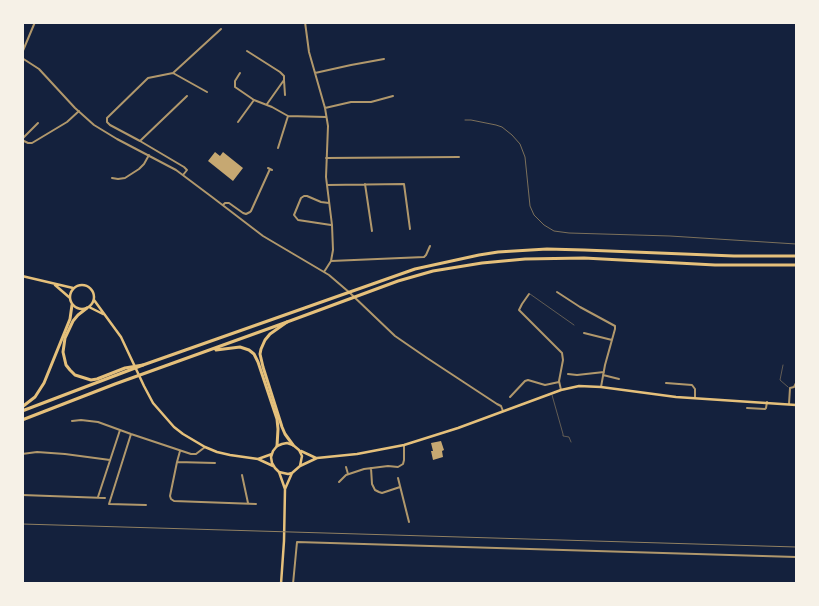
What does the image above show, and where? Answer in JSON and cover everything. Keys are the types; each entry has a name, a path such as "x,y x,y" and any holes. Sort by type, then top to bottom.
{"highway":[{"path":"22,411 144,365 406,272 479,254 548,249 734,256 796,256"},
{"path":"22,420 115,384 398,281 433,271 503,260 584,258 796,267"},
{"path":"22,406 31,400 41,388 70,319 72,305"},
{"path":"88,308 78,314 65,338 64,352 66,365 70,370 75,375 91,380 125,368 144,365"},
{"path":"287,322 270,334 263,344 260,354 282,427 293,445"},
{"path":"212,350 240,347 250,350 254,354 277,419 277,446"}],"main road":[{"path":"22,276 73,288"},
{"path":"54,284 70,298"},
{"path":"104,315 88,308 78,309 72,305 70,294 73,288 82,284 88,286 93,291 94,300 122,337 153,403 174,427 188,438 205,447 230,455 258,459 273,466 279,472 284,489 284,541 281,584"},
{"path":"88,308 94,300"},
{"path":"279,472 288,474 317,458 357,454 404,445 440,434 561,390 578,386 601,386 649,394 796,405"},
{"path":"273,466 272,454 277,446 287,443 317,458"},
{"path":"299,450 302,459 300,466"},
{"path":"258,459 272,454"},
{"path":"284,489 292,472"}],"street":[{"path":"22,52 35,22"},
{"path":"254,22 278,22"},
{"path":"304,22 328,126 326,185 332,225 333,250 331,261 324,272"},
{"path":"182,175 186,170 184,167 110,125 107,122 108,116 148,78 173,73 221,28"},
{"path":"247,51 284,76 285,95"},
{"path":"22,58 38,69 79,112 100,129 182,175 263,236 324,272 363,304 395,336 501,406 503,411"},
{"path":"315,73 384,59"},
{"path":"173,73 207,92"},
{"path":"240,73 234,81 235,87 254,100 288,116 326,117"},
{"path":"267,105 284,80"},
{"path":"140,141 187,96"},
{"path":"325,108 351,102 371,102 393,96"},
{"path":"238,122 254,100"},
{"path":"38,123 22,139 32,143 67,122 79,112"},
{"path":"278,148 288,116"},
{"path":"31,130 35,134"},
{"path":"112,178 125,178 139,169 149,155"},
{"path":"326,158 459,157"},
{"path":"223,205 229,203 243,213 250,212 270,169"},
{"path":"365,184 372,230"},
{"path":"404,184 410,229"},
{"path":"326,185 408,184"},
{"path":"329,203 304,196 301,198 294,215 298,220 332,225"},
{"path":"331,261 424,257 430,246"},
{"path":"557,292 615,326 601,386"},
{"path":"530,294 519,310 562,353 564,360 559,382 561,390"},
{"path":"584,333 612,340"},
{"path":"568,374 603,373 619,379"},
{"path":"510,398 526,380 544,384 559,382"},
{"path":"666,383 692,385 695,389 695,398"},
{"path":"789,404 790,388 794,387 796,383"},
{"path":"746,408 765,410 767,402"},
{"path":"72,421 89,420 104,424 180,451 195,454 205,447"},
{"path":"98,498 120,430"},
{"path":"131,434 109,504 146,505"},
{"path":"339,482 348,474 371,468 398,467 403,464 404,445"},
{"path":"180,451 170,496 171,499 256,504"},
{"path":"22,454 37,452 110,460"},
{"path":"177,462 214,463"},
{"path":"346,467 348,474"},
{"path":"371,468 372,484 375,490 382,493 400,487"},
{"path":"242,475 248,504"},
{"path":"398,478 409,522"},
{"path":"22,495 105,498"},
{"path":"293,584 297,542 796,557"}],"lane":[{"path":"392,92 393,96"},
{"path":"554,296 557,292"},
{"path":"530,294 574,325"},
{"path":"783,364 780,380 790,388"},
{"path":"552,394 563,434 569,437 571,442"}],"path":[{"path":"465,120 502,127 517,141 525,157 530,206 534,215 544,225 554,231 569,234 670,236 796,244"}],"building":[{"path":"215,152 220,156 223,152 243,168 233,181 208,161"},
{"path":"441,441 444,450 442,451 443,457 433,460 431,443"}],"railway":[{"path":"22,524 796,547"}]}
